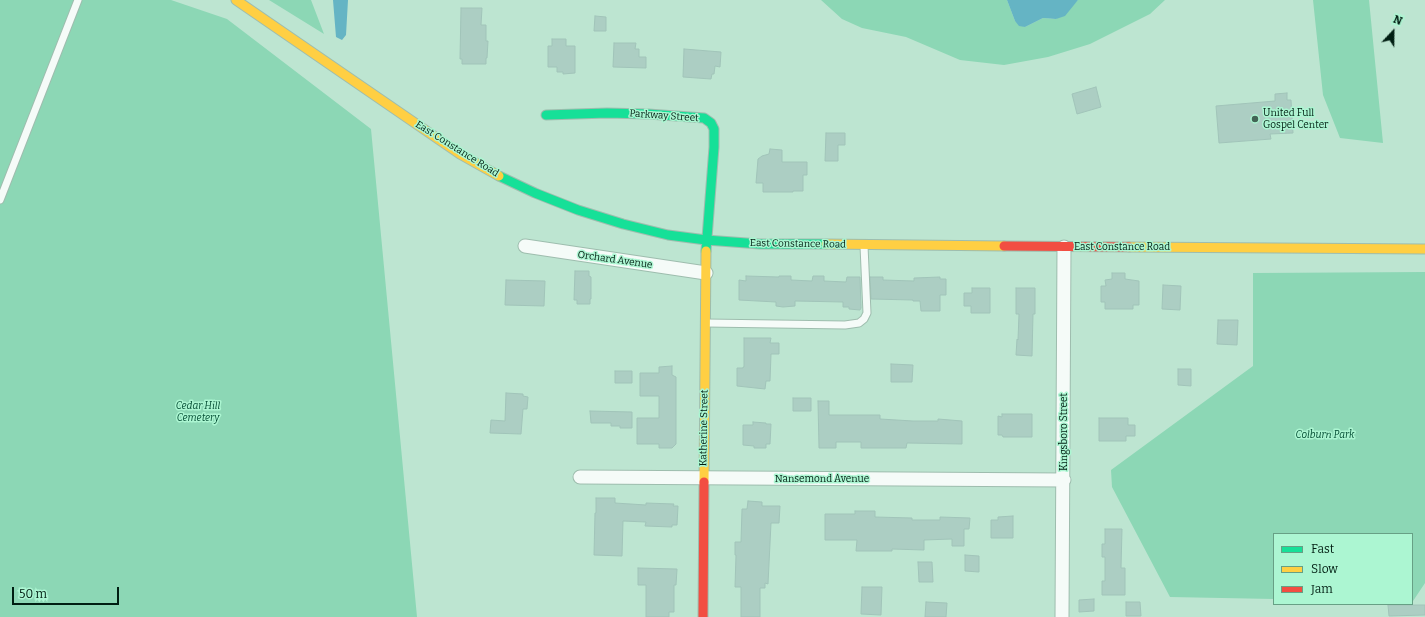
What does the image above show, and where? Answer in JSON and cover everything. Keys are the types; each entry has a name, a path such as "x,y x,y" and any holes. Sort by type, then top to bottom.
{"main road":[{"name":"East Constance Road","path":"236,0 460,154 501,177 535,193 578,210 622,224 668,234 706,240 760,244 1425,249"},
{"name":"Parkway Street","path":"546,115 608,113 648,114 704,118 711,122 714,129 714,147 706,240"},
{"name":"Katherine Street","path":"703,617 706,240"}],"street":[{"name":"Orchard Avenue","path":"525,246 706,273"},
{"name":"Kingsboro Street","path":"1062,617 1064,480 1064,246"},
{"name":"Nansemond Avenue","path":"580,477 1064,480"}],"lane":[{"path":"0,200 78,0"},
{"path":"705,322 859,323 864,319 867,313 864,245"}],"green space":[{"name":"Cedar Hill Cemetery","path":"0,0 171,0 227,19 371,129 417,617 0,617"},
{"path":"269,0 311,0 324,34"},
{"path":"821,0 1007,0 1015,21 1025,27 1043,18 1056,19 1078,0 1165,0 1150,14 1090,44 1048,57 1004,65 960,60 906,37 862,28 842,19"},
{"path":"1313,0 1369,0 1383,143 1340,138 1323,95"},
{"name":"Colburn Park","path":"1425,272 1425,583 1413,601 1413,533 1273,533 1273,599 1170,597 1112,487 1111,470 1253,366 1253,273"}],"water":[{"path":"333,0 348,0 346,35 342,40 336,37"},
{"path":"1007,0 1078,0 1065,16 1056,19 1043,18 1025,27 1019,26 1015,21"}],"building":[{"path":"461,8 482,8 481,25 486,25 486,41 488,41 486,64 462,64 462,59 460,59"},
{"path":"595,16 606,17 606,31 594,31"},
{"path":"552,39 566,39 566,46 575,46 575,73 563,74 563,72 557,72 557,67 548,67 548,46 552,46"},
{"path":"614,43 636,43 635,49 639,49 639,57 646,57 646,68 613,67"},
{"path":"684,49 721,52 720,67 715,66 714,74 712,74 711,79 683,77"},
{"path":"1096,87 1101,107 1077,114 1072,94"},
{"name":"United Full Gospel Center","path":"1287,93 1287,100 1291,100 1293,133 1270,134 1271,139 1219,143 1216,106 1275,101 1275,94"},
{"path":"826,133 845,133 845,145 838,145 838,161 825,161"},
{"path":"770,149 782,150 782,162 807,162 807,175 803,175 803,191 763,192 763,183 756,183 758,159 769,154"},
{"path":"575,271 589,271 589,276 591,277 590,304 577,304 577,300 574,300"},
{"path":"1112,273 1125,273 1125,279 1139,281 1139,305 1133,305 1133,309 1105,309 1105,302 1101,302 1101,286 1106,286 1105,280 1112,279"},
{"path":"746,276 791,276 791,280 812,281 813,276 824,276 824,281 846,282 847,277 860,277 861,308 860,310 843,307 843,302 795,301 795,306 783,307 776,306 776,302 739,300 739,280 746,281"},
{"path":"870,277 883,277 883,280 914,281 914,278 940,277 940,279 946,279 946,295 940,295 940,311 921,311 920,301 871,299"},
{"path":"506,280 545,281 544,306 505,305"},
{"path":"1163,285 1181,286 1180,310 1162,309"},
{"path":"972,288 990,288 990,313 971,313 971,306 964,306 964,293 972,293"},
{"path":"1016,288 1035,288 1032,356 1016,355 1019,314 1016,314"},
{"path":"1218,320 1238,320 1237,345 1217,344"},
{"path":"744,338 771,338 770,343 779,343 779,354 771,354 770,381 766,381 765,389 737,386 737,368 744,367"},
{"path":"891,364 913,365 912,382 891,382"},
{"path":"672,366 672,375 676,377 676,444 672,448 659,448 659,444 637,444 637,418 659,418 659,396 640,396 640,373 659,373 659,367"},
{"path":"1178,369 1191,369 1191,386 1178,385"},
{"path":"615,371 632,371 632,383 615,383"},
{"path":"506,393 523,394 523,396 528,397 527,409 523,409 521,434 490,433 491,420 505,421"},
{"path":"793,398 811,398 811,411 793,411"},
{"path":"818,401 829,401 829,415 880,415 880,419 938,421 938,419 962,421 962,444 907,443 906,448 861,448 861,442 836,442 836,448 819,448"},
{"path":"590,411 632,412 632,428 611,426 611,423 591,423"},
{"path":"1002,414 1032,414 1032,437 1003,437 1002,435 998,435 998,416 1002,417"},
{"path":"1099,418 1128,418 1128,425 1135,425 1135,436 1126,436 1126,441 1099,441"},
{"path":"753,422 771,424 770,444 766,444 766,448 754,448 754,446 743,445 743,425 753,425"},
{"path":"596,498 615,498 615,503 646,505 646,503 674,504 673,506 678,506 677,525 672,525 672,527 645,526 646,522 623,521 622,556 594,555"},
{"path":"748,501 762,502 762,506 780,506 779,523 771,523 768,584 765,583 765,588 760,588 760,617 741,617 741,587 735,587 735,542 741,542 742,509 747,509"},
{"path":"855,511 875,511 875,517 912,518 912,520 940,520 940,517 970,518 969,529 964,529 964,546 952,546 952,539 924,540 924,550 892,549 892,551 856,551 857,540 825,540 825,514 855,514"},
{"path":"1013,516 1013,538 991,538 991,520 998,520 998,517"},
{"path":"1105,529 1122,529 1121,568 1125,568 1125,595 1102,595 1102,581 1105,581 1105,557 1102,557 1102,544 1105,544"},
{"path":"965,555 979,556 979,572 965,571"},
{"path":"918,562 932,562 933,582 919,582"},
{"path":"638,568 677,569 676,585 674,585 674,612 669,612 669,617 646,617 646,585 638,585"},
{"path":"862,587 882,587 881,615 861,614"},
{"path":"1094,599 1094,611 1079,612 1079,600"},
{"path":"926,602 947,603 946,617 925,617"},
{"path":"1126,602 1140,602 1141,616 1126,616"},
{"path":"1388,605 1425,605 1425,615 1389,616"}],"traffic: fast":[{"path":"546,115 607,113 648,114 704,118 711,123 714,129 714,147 706,251"},
{"path":"499,176 535,193 578,210 623,224 668,235 706,240 760,244 826,244"}],"traffic: slow":[{"path":"236,0 460,154 499,176"},
{"path":"826,244 1004,246"},
{"path":"1129,247 1425,249"},
{"path":"704,482 706,251"}],"traffic: jam":[{"path":"1004,246 1129,247"},
{"path":"703,617 704,482"}],"place":[{"name":"United Full Gospel Center","path":"1255,119"}]}
